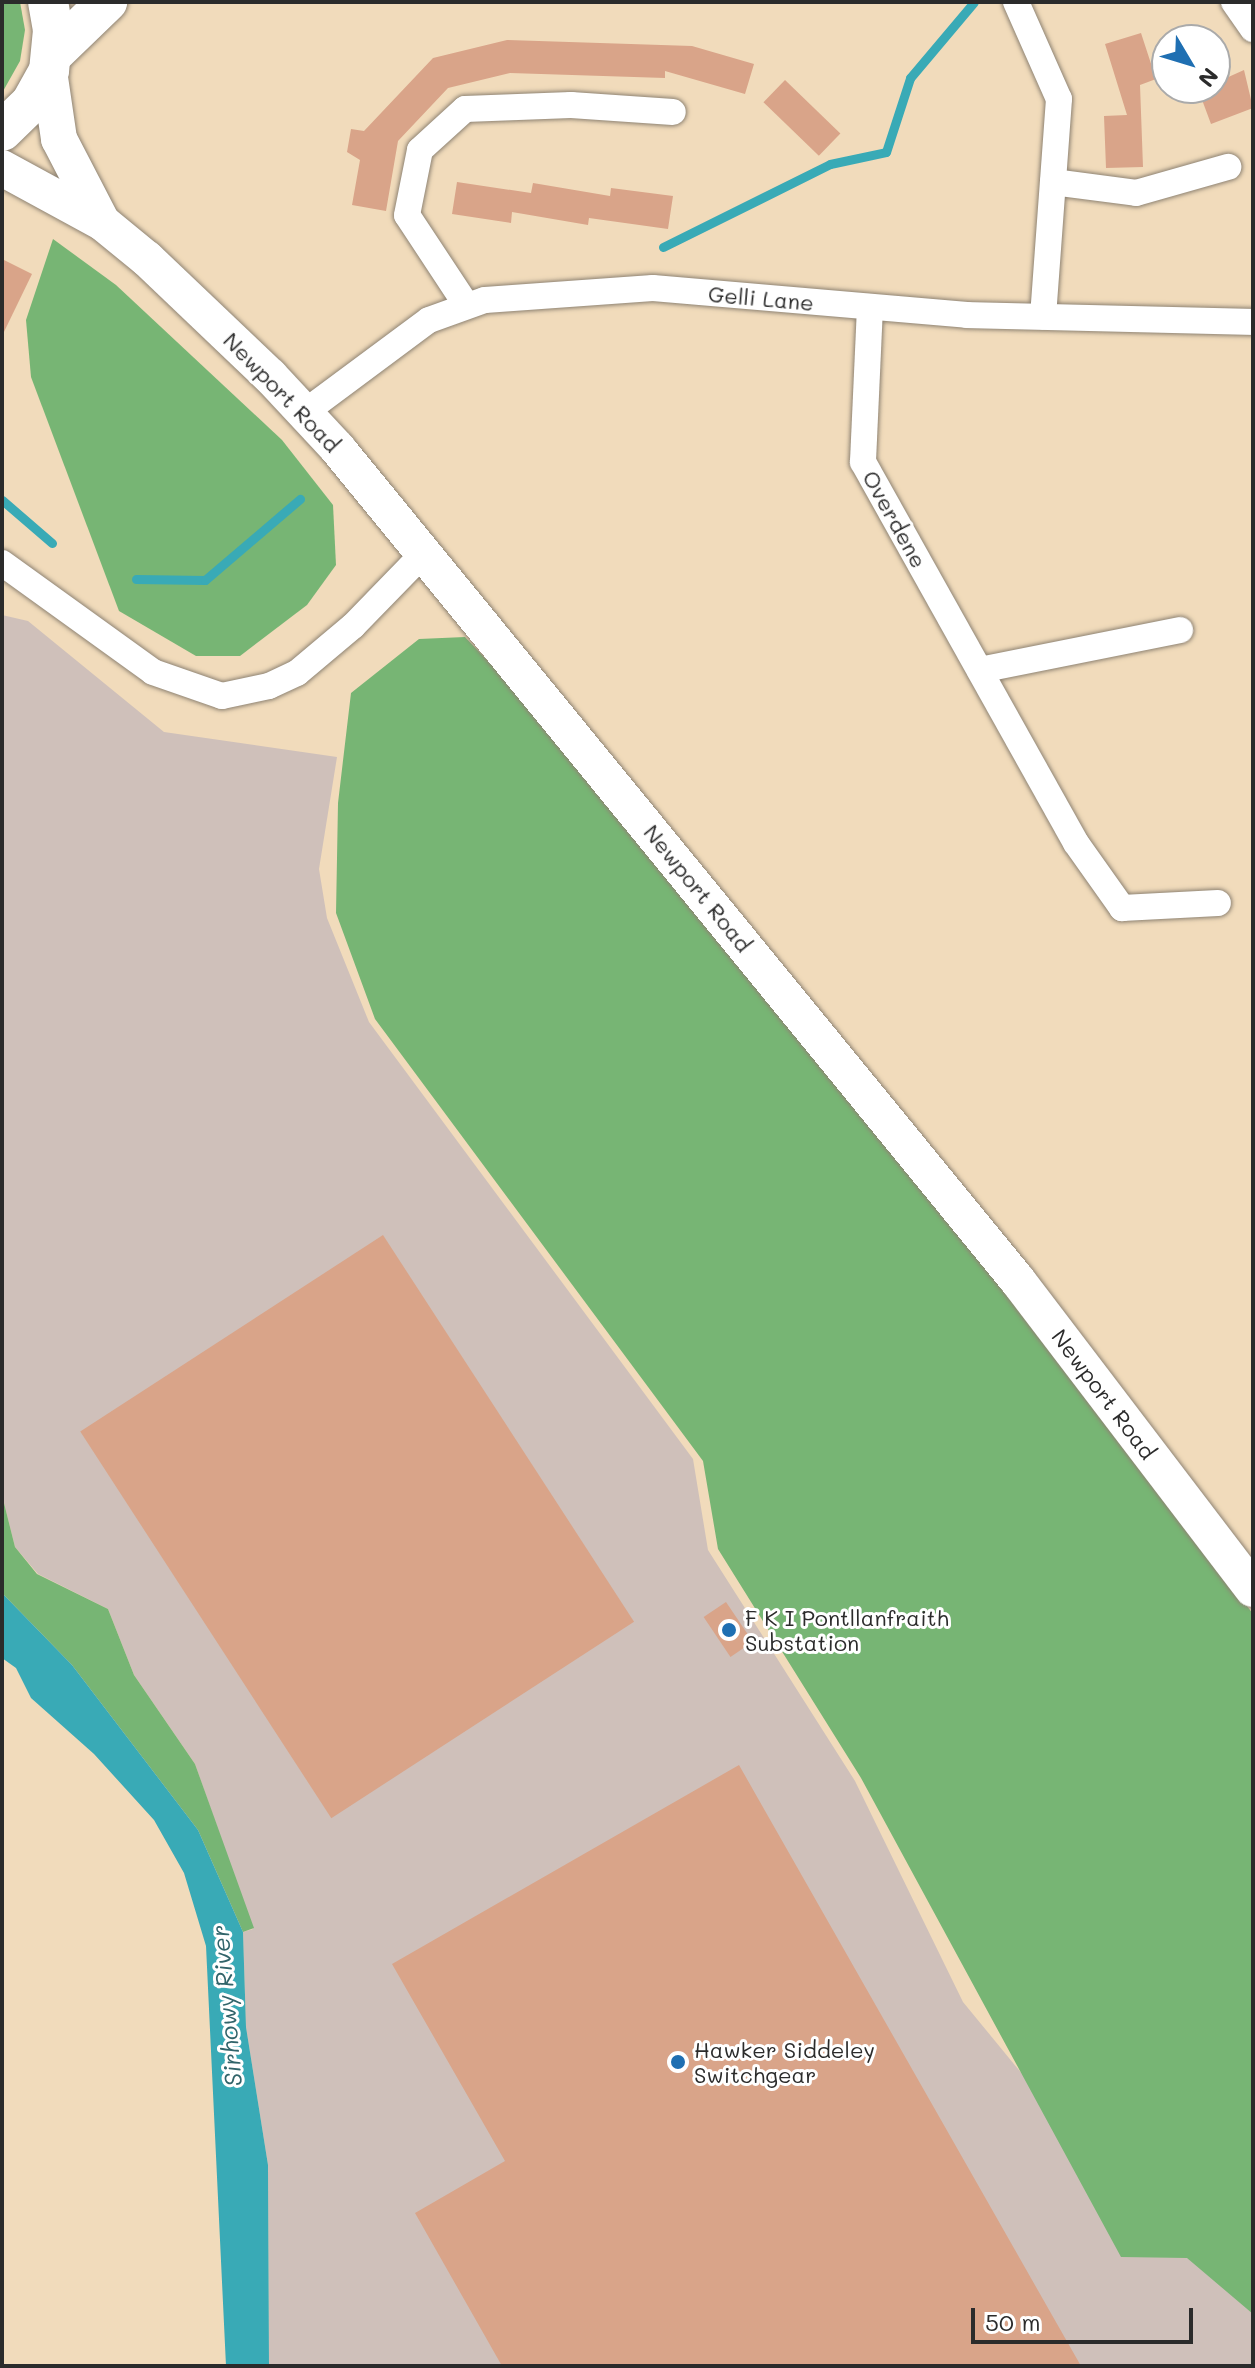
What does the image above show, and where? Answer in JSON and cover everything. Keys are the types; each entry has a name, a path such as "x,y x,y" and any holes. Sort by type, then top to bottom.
{"main road":[{"path":"48,2 51,62"},
{"path":"2,131 31,103 51,62 107,2"},
{"name":"Newport Road","path":"51,62 59,139 103,223"},
{"name":"Newport Road","path":"2,168 103,223 199,307 305,412 424,553 1018,1281 1253,1589"}],"street":[{"path":"1016,2 1059,99 1043,316"},
{"path":"1234,2 1253,29"},
{"path":"465,303 407,215 420,150 465,109 571,105 673,112"},
{"path":"1053,182 1136,193 1228,167"},
{"name":"Gelli Lane","path":"305,412 371,358 465,303 653,288 870,307 1253,322"},
{"name":"Overdene","path":"870,307 863,462 1076,843 1122,908 1218,903"},
{"path":"2,563 153,672 222,696 269,686 297,673 353,626 424,553"},
{"path":"980,670 1180,630"}],"shaded area":[{"path":"2,615 28,621 164,732 337,757 319,869 327,918 369,1022 693,1459 708,1550 855,1781 963,2002 1032,2086 1253,2308 1253,2366 269,2366 268,2165 246,2027 243,1932 253,1929 195,1764 134,1675 108,1609 38,1574 15,1547 2,1495"}],"green space":[{"path":"2,2 20,2 25,30 20,61 2,93"},
{"path":"53,239 116,285 282,440 333,505 336,565 307,605 240,656 196,656 119,611 31,377 26,320"},
{"path":"465,637 517,692 1036,1323 1253,1614 1253,2314 1187,2258 1121,2257 861,1778 718,1549 703,1461 375,1019 336,913 338,803 351,693 419,639"},
{"path":"2,1495 15,1547 37,1574 108,1609 134,1675 195,1764 254,1928 243,1932 198,1830 72,1665 2,1593"}],"water":[{"name":"Sirhowy River","path":"2,1593 72,1665 198,1830 243,1932 246,2027 268,2165 269,2366 226,2366 206,1946 184,1873 154,1820 94,1754 31,1698 16,1668 2,1658"}],"building":[{"path":"1141,33 1151,64 1151,81 1140,85 1143,167 1106,168 1104,116 1127,115 1105,44"},
{"path":"507,40 692,46 754,64 745,94 665,71 665,78 510,73 448,88 398,141 386,211 352,205 360,160 347,152 351,129 364,131 433,58"},
{"path":"1244,70 1253,108 1211,124 1204,104 1231,104 1231,76"},
{"path":"785,80 840,133 819,156 763,102"},
{"path":"457,182 531,193 533,183 610,196 611,188 673,196 668,229 589,218 588,225 512,212 511,223 452,214"},
{"path":"2,259 32,274 2,336"},
{"path":"383,1235 634,1622 331,1818 80,1432"},
{"name":"F K I Pontllanfraith Substation","path":"726,1602 753,1642 730,1657 704,1617"},
{"name":"Hawker Siddeley Switchgear","path":"739,1765 1081,2366 502,2366 415,2213 505,2161 392,1964"}],"waterway":[{"path":"663,247 830,164 886,152 910,78 974,2"},
{"path":"136,579 205,580 300,499"},
{"path":"2,500 52,543"}],"place":[{"name":"F K I Pontllanfraith Substation","path":"729,1630"},
{"name":"Hawker Siddeley Switchgear","path":"678,2062"}]}
